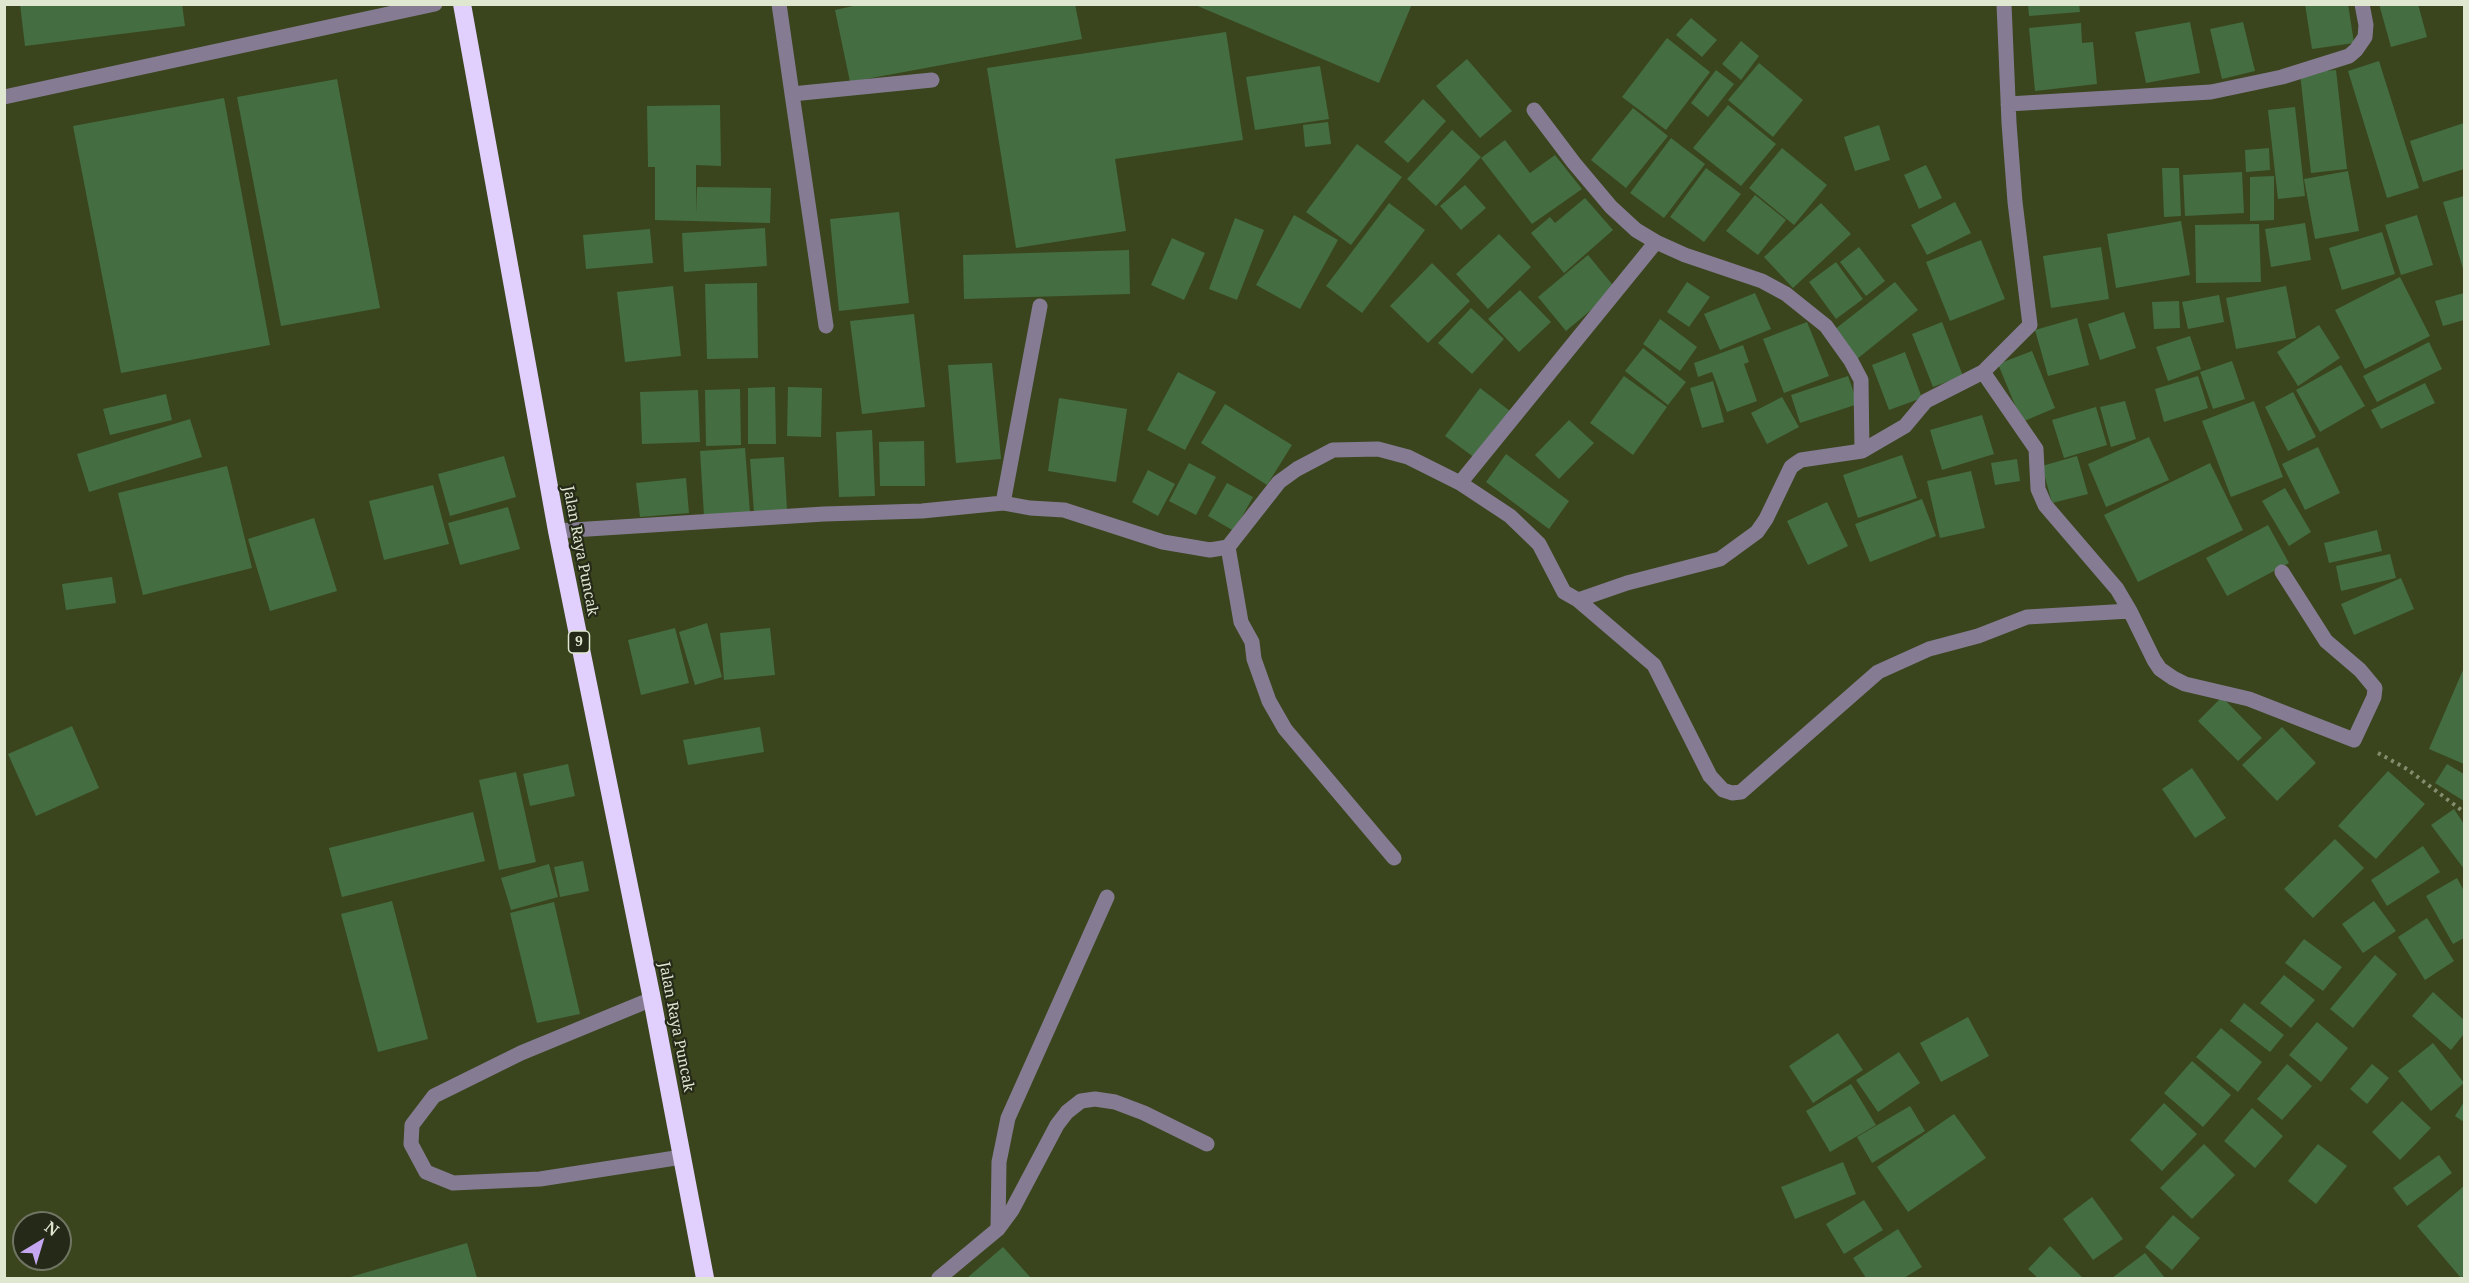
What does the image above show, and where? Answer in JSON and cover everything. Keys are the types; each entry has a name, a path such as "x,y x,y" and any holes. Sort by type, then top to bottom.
{"highway":[{"name":"Jalan Raya Puncak","path":"462,4 557,531 652,999 705,1278"}],"street":[{"path":"4,97 435,4"},
{"path":"779,4 826,326"},
{"path":"1578,600 1627,583 1720,559 1756,532 1766,519 1791,466 1801,460 1862,451 1905,426 1926,401 1983,372 2030,325 2015,202 2004,4"},
{"path":"2008,104 2211,92 2282,77 2349,56 2356,50 2366,37 2362,4"},
{"path":"792,94 932,81"},
{"path":"1534,110 1611,207 1636,230 1656,242 1693,258 1761,280 1786,294 1826,326 1851,361 1860,380 1862,451"},
{"path":"1460,483 1656,242"},
{"path":"1003,502 1040,306"},
{"path":"1983,372 2036,449 2038,489 2045,505 2104,574 2130,611 2160,669 2185,684 2249,699 2354,740 2374,697 2375,688 2360,670 2326,641 2282,572"},
{"path":"557,531 824,514 922,511 1003,502 1030,508 1064,510 1163,542 1210,550 1228,547 1279,482 1297,469 1333,450 1353,448 1388,452 1408,457 1460,483 1510,516 1526,530 1539,544 1564,592 1578,600 1654,665 1710,776 1723,790 1732,793 1741,792 1878,672 1929,649 1978,636 2027,616 2130,611"},
{"path":"1228,547 1241,622 1252,642 1254,659 1269,701 1285,729 1394,858"},
{"path":"998,1229 999,1162 1008,1118 1107,897"},
{"path":"652,999 521,1053 434,1096 412,1125 411,1144 426,1172 453,1183 540,1179 682,1157"},
{"path":"939,1278 998,1229 1012,1210 1057,1125 1067,1112 1081,1101 1095,1099 1115,1102 1144,1113 1207,1144"}],"path":[{"path":"2354,740 2407,770 2464,812"}],"building":[{"path":"20,4 182,4 185,26 25,46"},
{"path":"862,4 1075,4 1082,39 850,82 835,10"},
{"path":"1193,4 1412,4 1379,83"},
{"path":"2028,4 2079,4 2080,12 2029,16"},
{"path":"2305,4 2348,4 2354,43 2312,49"},
{"path":"2379,4 2418,4 2427,37 2391,47"},
{"path":"1691,18 1717,40 1702,57 1676,35"},
{"path":"2190,22 2200,73 2146,83 2135,32"},
{"path":"2243,22 2255,71 2222,79 2210,29"},
{"path":"2081,23 2082,43 2093,42 2097,84 2035,91 2029,28"},
{"path":"1226,32 1243,140 1115,159 1126,231 1016,248 987,68"},
{"path":"1667,38 1710,72 1666,130 1622,97"},
{"path":"1741,41 1759,56 1741,80 1722,64"},
{"path":"1467,59 1512,111 1480,138 1436,86"},
{"path":"2379,61 2419,188 2387,198 2348,71"},
{"path":"1759,63 1803,100 1773,137 1728,100"},
{"path":"1320,66 1329,119 1255,130 1246,77"},
{"path":"1716,70 1734,84 1708,117 1691,103"},
{"path":"2336,70 2347,169 2311,173 2300,73"},
{"path":"337,79 380,308 281,326 237,97"},
{"path":"224,98 270,345 121,373 73,126"},
{"path":"1423,99 1446,121 1408,163 1384,142"},
{"path":"720,105 721,166 696,165 696,214 697,187 771,188 770,223 655,220 655,167 648,167 647,106"},
{"path":"1728,105 1776,144 1741,186 1693,148"},
{"path":"2295,107 2305,196 2278,199 2268,110"},
{"path":"1633,108 1668,136 1626,188 1591,160"},
{"path":"1328,122 1331,144 1305,147 1303,125"},
{"path":"2464,123 2464,169 2423,182 2410,141"},
{"path":"1879,125 1890,160 1855,171 1844,137"},
{"path":"1452,130 1481,157 1436,206 1407,179"},
{"path":"1671,138 1705,164 1664,218 1630,193"},
{"path":"1505,140 1530,173 1555,155 1582,189 1532,224 1481,158"},
{"path":"1357,144 1402,177 1351,245 1306,212"},
{"path":"1782,148 1827,185 1794,225 1749,188"},
{"path":"2269,148 2270,170 2246,172 2245,150"},
{"path":"1926,165 1942,198 1919,209 1904,175"},
{"path":"1706,168 1741,194 1704,242 1670,217"},
{"path":"2162,168 2179,168 2181,216 2164,217"},
{"path":"2348,171 2359,231 2315,239 2304,179"},
{"path":"2242,172 2244,213 2185,216 2183,175"},
{"path":"2274,176 2274,220 2250,221 2250,177"},
{"path":"1465,185 1486,208 1461,230 1440,206"},
{"path":"1755,195 1786,220 1758,255 1726,231"},
{"path":"2464,196 2464,272 2443,202"},
{"path":"1585,198 1613,230 1564,273 1531,233 1550,217 1555,223"},
{"path":"1955,202 1971,233 1927,255 1911,225"},
{"path":"1389,203 1425,230 1362,313 1326,286"},
{"path":"1821,203 1851,234 1793,288 1764,257"},
{"path":"899,212 909,303 839,311 830,219"},
{"path":"1294,215 1338,240 1300,309 1256,285"},
{"path":"2417,215 2433,265 2401,275 2385,225"},
{"path":"1235,218 1264,230 1237,300 1209,289"},
{"path":"2181,221 2190,275 2116,288 2107,234"},
{"path":"2305,223 2311,260 2271,267 2265,229"},
{"path":"2259,224 2261,282 2196,283 2195,225"},
{"path":"765,228 767,266 684,272 682,233"},
{"path":"650,229 653,263 586,269 583,235"},
{"path":"2382,232 2395,274 2342,290 2329,248"},
{"path":"1499,234 1531,267 1488,309 1456,274"},
{"path":"1172,238 1205,253 1184,300 1151,285"},
{"path":"1981,240 2005,299 1950,321 1926,262"},
{"path":"1859,247 1885,281 1866,296 1840,262"},
{"path":"2101,247 2109,299 2051,308 2043,256"},
{"path":"1129,250 1130,294 964,299 963,255"},
{"path":"1588,255 1616,289 1566,331 1538,297"},
{"path":"1836,262 1863,299 1836,319 1809,282"},
{"path":"1432,263 1470,301 1428,343 1390,306"},
{"path":"2400,277 2430,336 2365,369 2335,310"},
{"path":"1687,282 1710,297 1689,327 1667,312"},
{"path":"1895,282 1918,310 1857,359 1834,330"},
{"path":"757,283 758,358 707,359 705,284"},
{"path":"673,286 681,356 625,362 617,292"},
{"path":"2286,286 2296,338 2236,349 2226,298"},
{"path":"1520,290 1551,322 1519,352 1488,319"},
{"path":"1755,293 1771,329 1720,350 1704,314"},
{"path":"2464,293 2464,320 2443,326 2435,301"},
{"path":"2219,295 2224,322 2188,329 2182,302"},
{"path":"2179,301 2180,328 2154,329 2152,302"},
{"path":"1471,308 1504,339 1472,374 1438,343"},
{"path":"2124,312 2136,348 2100,360 2088,324"},
{"path":"914,314 925,407 862,414 850,321"},
{"path":"2077,318 2089,365 2048,376 2035,330"},
{"path":"1660,319 1697,347 1680,371 1643,344"},
{"path":"1807,322 1829,376 1784,393 1763,339"},
{"path":"1942,322 1963,376 1933,387 1912,334"},
{"path":"2319,325 2340,358 2298,386 2277,352"},
{"path":"2190,336 2201,369 2168,381 2156,347"},
{"path":"2429,342 2442,369 2377,402 2363,376"},
{"path":"1743,345 1749,362 1744,364 1757,401 1727,412 1712,372 1698,377 1694,363"},
{"path":"1643,348 1686,382 1668,405 1625,371"},
{"path":"2032,351 2055,408 2022,422 1998,364"},
{"path":"1905,352 1922,398 1889,410 1872,365"},
{"path":"2232,361 2245,399 2213,409 2200,372"},
{"path":"992,363 1001,459 956,463 948,365"},
{"path":"2341,365 2365,406 2320,432 2296,390"},
{"path":"1178,372 1216,392 1185,450 1147,430"},
{"path":"1624,376 1667,407 1633,455 1590,423"},
{"path":"1848,376 1858,404 1800,423 1791,395"},
{"path":"2198,376 2208,408 2164,422 2155,389"},
{"path":"1713,381 1724,422 1702,428 1690,388"},
{"path":"2425,383 2435,403 2381,429 2371,410"},
{"path":"775,387 776,444 748,444 748,388"},
{"path":"788,387 822,388 821,437 787,436"},
{"path":"1480,388 1510,411 1475,458 1445,436"},
{"path":"740,389 741,445 706,446 705,390"},
{"path":"698,390 700,442 642,444 640,392"},
{"path":"2293,392 2316,437 2288,451 2265,407"},
{"path":"166,394 172,420 110,435 103,409"},
{"path":"1782,397 1799,427 1767,444 1751,413"},
{"path":"1059,398 1127,409 1116,482 1048,471"},
{"path":"2125,401 2136,439 2111,447 2100,407"},
{"path":"2254,401 2283,477 2231,497 2202,421"},
{"path":"1225,404 1292,445 1267,485 1201,443"},
{"path":"2096,407 2107,445 2064,458 2052,420"},
{"path":"1982,415 1994,454 1942,470 1930,430"},
{"path":"190,419 202,457 89,492 77,454"},
{"path":"1569,420 1594,443 1559,479 1535,455"},
{"path":"872,430 875,496 839,497 836,432"},
{"path":"2149,437 2169,480 2106,507 2088,464"},
{"path":"924,441 925,486 880,486 879,442"},
{"path":"2318,447 2340,493 2305,510 2282,464"},
{"path":"745,448 750,513 704,516 700,451"},
{"path":"1506,454 1569,501 1549,529 1486,482"},
{"path":"1902,455 1917,498 1858,518 1843,475"},
{"path":"504,456 516,497 450,516 438,474"},
{"path":"2077,456 2088,494 2052,503 2042,466"},
{"path":"784,457 787,510 754,513 750,459"},
{"path":"2017,459 2020,481 1995,485 1991,463"},
{"path":"1189,463 1216,477 1196,515 1169,501"},
{"path":"2210,463 2243,530 2138,582 2104,515"},
{"path":"227,466 252,568 143,595 118,493"},
{"path":"1148,470 1175,484 1158,516 1132,502"},
{"path":"1971,471 1985,528 1940,538 1927,481"},
{"path":"686,478 689,513 640,517 636,483"},
{"path":"1227,483 1253,497 1234,531 1208,516"},
{"path":"433,485 449,544 384,560 369,501"},
{"path":"2285,488 2311,532 2289,546 2262,501"},
{"path":"1922,499 1936,536 1870,562 1855,524"},
{"path":"1827,502 1848,546 1808,565 1787,521"},
{"path":"508,507 520,549 460,565 448,523"},
{"path":"314,518 337,591 270,611 248,539"},
{"path":"2268,525 2289,563 2227,596 2206,558"},
{"path":"2377,530 2382,551 2329,563 2324,543"},
{"path":"2390,554 2396,578 2341,591 2336,566"},
{"path":"112,577 116,603 66,610 62,584"},
{"path":"2401,578 2414,609 2354,635 2341,604"},
{"path":"707,623 722,677 695,685 679,632"},
{"path":"675,628 689,683 641,695 628,640"},
{"path":"770,628 775,675 724,680 720,633"},
{"path":"2464,671 2464,764 2429,749"},
{"path":"2222,697 2262,738 2238,761 2198,721"},
{"path":"72,726 99,788 36,816 8,754"},
{"path":"760,727 764,752 688,765 683,740"},
{"path":"2282,727 2316,763 2277,801 2242,765"},
{"path":"568,764 575,796 530,806 523,774"},
{"path":"2447,764 2464,774 2464,801 2435,783"},
{"path":"2192,768 2226,818 2195,838 2162,789"},
{"path":"2388,771 2425,804 2376,859 2338,826"},
{"path":"516,772 536,862 499,870 479,780"},
{"path":"2454,809 2464,824 2464,869 2431,825"},
{"path":"473,812 485,861 342,897 329,848"},
{"path":"2335,839 2364,868 2313,918 2284,889"},
{"path":"2423,846 2440,872 2387,906 2371,880"},
{"path":"583,861 589,891 560,897 554,867"},
{"path":"549,864 558,897 511,910 501,878"},
{"path":"2457,878 2464,891 2464,938 2453,944 2426,896"},
{"path":"392,901 428,1039 378,1052 341,914"},
{"path":"2374,901 2396,931 2363,953 2342,924"},
{"path":"554,902 580,1014 537,1023 510,913"},
{"path":"2427,918 2454,961 2425,980 2398,937"},
{"path":"2304,939 2342,967 2323,991 2285,963"},
{"path":"2375,955 2397,974 2353,1028 2330,1009"},
{"path":"2284,975 2315,1000 2291,1028 2260,1003"},
{"path":"2433,992 2464,1020 2464,1034 2451,1050 2412,1016"},
{"path":"2244,1003 2284,1035 2270,1052 2230,1021"},
{"path":"1968,1017 1989,1056 1941,1082 1920,1043"},
{"path":"2317,1022 2348,1048 2321,1082 2289,1055"},
{"path":"2221,1028 2262,1062 2238,1092 2196,1057"},
{"path":"1838,1033 1863,1070 1813,1103 1789,1066"},
{"path":"2433,1043 2464,1083 2431,1111 2398,1071"},
{"path":"1899,1052 1920,1083 1878,1112 1856,1080"},
{"path":"2192,1061 2231,1095 2203,1127 2164,1093"},
{"path":"2287,1064 2312,1086 2282,1120 2257,1099"},
{"path":"2372,1064 2389,1078 2367,1104 2350,1089"},
{"path":"1851,1084 1876,1125 1830,1152 1806,1111"},
{"path":"2402,1101 2431,1128 2400,1160 2372,1132"},
{"path":"2464,1102 2464,1122 2455,1116"},
{"path":"2164,1103 2197,1134 2162,1171 2130,1140"},
{"path":"1910,1106 1925,1131 1872,1163 1857,1137"},
{"path":"2252,1108 2283,1136 2255,1168 2224,1141"},
{"path":"1954,1114 1986,1158 1908,1212 1877,1167"},
{"path":"2204,1144 2235,1175 2192,1219 2160,1188"},
{"path":"2318,1144 2347,1166 2316,1204 2288,1181"},
{"path":"2439,1155 2452,1173 2407,1206 2393,1188"},
{"path":"1843,1162 1856,1194 1795,1219 1781,1187"},
{"path":"2464,1186 2464,1275 2461,1278 2417,1226"},
{"path":"2092,1197 2123,1239 2093,1260 2063,1219"},
{"path":"1864,1200 1883,1230 1844,1254 1826,1224"},
{"path":"2173,1215 2200,1238 2172,1270 2145,1247"},
{"path":"1898,1229 1922,1267 1904,1278 1866,1278 1853,1258"},
{"path":"467,1243 477,1278 347,1278"},
{"path":"2050,1246 2083,1278 2038,1278 2028,1269"},
{"path":"1003,1247 1031,1278 967,1278"},
{"path":"2145,1253 2165,1278 2112,1278"}]}
